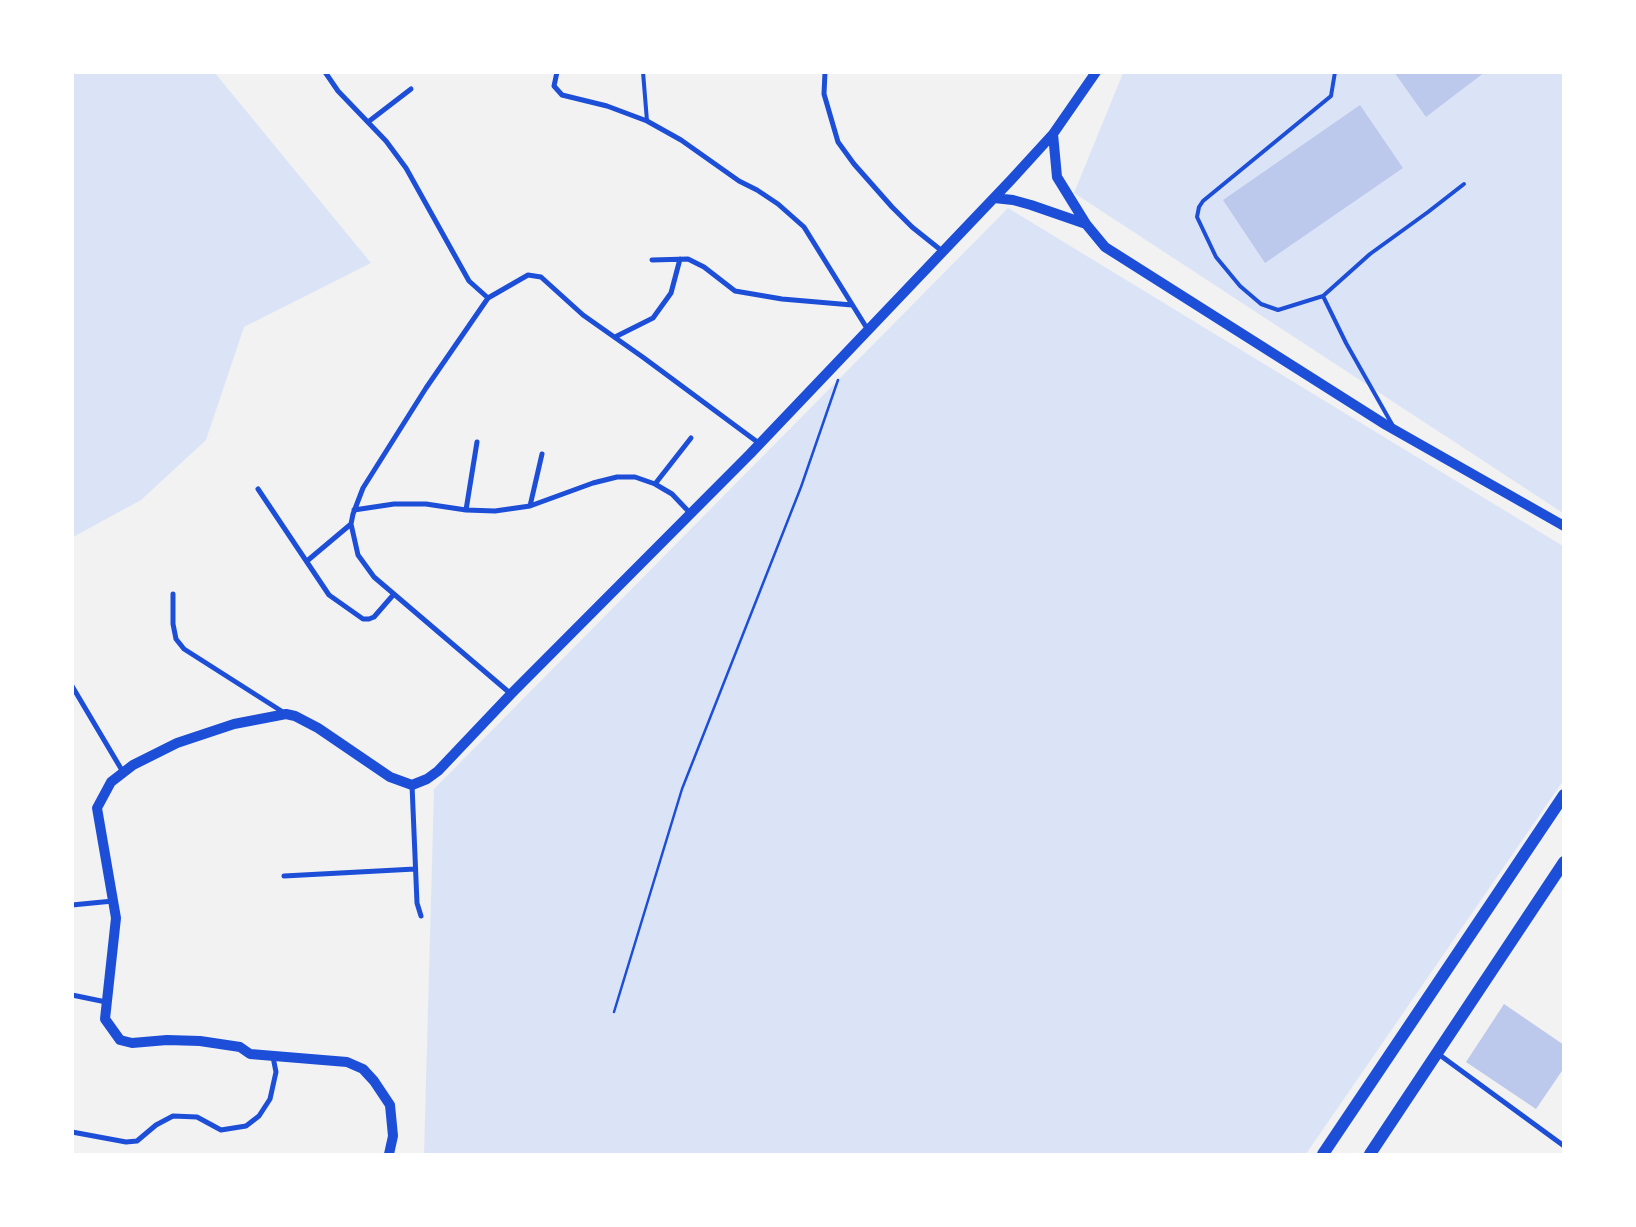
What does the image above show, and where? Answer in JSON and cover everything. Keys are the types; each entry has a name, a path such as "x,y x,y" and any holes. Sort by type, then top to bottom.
{"main road":[{"path":"389,1154 393,1136 390,1105 363,1068 347,1062 250,1054 240,1047 200,1041 167,1040 132,1043 120,1040 105,1019 116,918 108,862 103,848 98,808 111,782 133,765 177,743 234,724 286,714 295,716 318,728 390,777 412,785 427,779 438,771 511,694 760,444 994,198 1054,134 1096,72"},
{"path":"1054,134 1058,177 1086,224 1105,247 1395,430 1564,526"},
{"path":"994,198 1013,200 1031,205 1086,224"},
{"path":"1323,1154 1564,795"},
{"path":"1370,1154 1564,862"}],"street":[{"path":"325,72 338,91 386,140 406,168 469,281 488,298"},
{"path":"557,72 554,86 562,95 607,106 647,121 681,140 739,181 771,200 804,227 868,330"},
{"path":"825,72 824,94 838,142 854,164 892,208 912,228 942,251"},
{"path":"368,122 411,89"},
{"path":"652,260 688,259 704,267 734,291 782,299 852,305"},
{"path":"615,337 653,318 671,293 680,260"},
{"path":"511,694 374,577 358,555 351,524 354,510 364,488 426,388 488,298 528,275 541,277 583,315 760,444"},
{"path":"655,484 691,438"},
{"path":"466,510 477,442"},
{"path":"530,506 542,454"},
{"path":"354,510 394,504 426,504 466,510 495,511 530,506 593,482 617,477 635,477 655,484 672,494 691,514"},
{"path":"258,490 329,595 363,619 369,619 394,594"},
{"path":"307,561 351,524"},
{"path":"173,594 173,624 176,639 184,649 286,714"},
{"path":"72,686 123,772"},
{"path":"412,785 417,904 422,916"},
{"path":"284,876 415,869"},
{"path":"72,905 113,901"},
{"path":"72,995 106,1002"},
{"path":"1436,1052 1564,1146"},
{"path":"72,1132 126,1142 137,1142 156,1125 173,1116 196,1118 221,1130 246,1126 259,1116 270,1099 276,1072 273,1057"}],"lane":[{"path":"643,72 647,121"},
{"path":"1335,72 1331,96 1203,201 1198,217 1216,257 1240,286 1261,304 1278,310 1323,296 1370,254 1464,184"},
{"path":"1323,296 1346,343 1395,430"}],"path":[{"path":"614,1012 682,789 801,487 838,379"}],"shaded area":[{"path":"73,72 215,73 371,263 244,327 206,440 141,500 73,537"},
{"path":"1123,73 1563,73 1563,513 1074,193"},
{"path":"1008,208 1563,546 1563,781 1306,1154 424,1154 434,789"}],"building":[{"path":"1394,72 1485,72 1426,117"},
{"path":"1360,105 1403,168 1265,263 1223,200"},
{"path":"1504,1004 1564,1045 1564,1068 1536,1109 1466,1062"}]}
